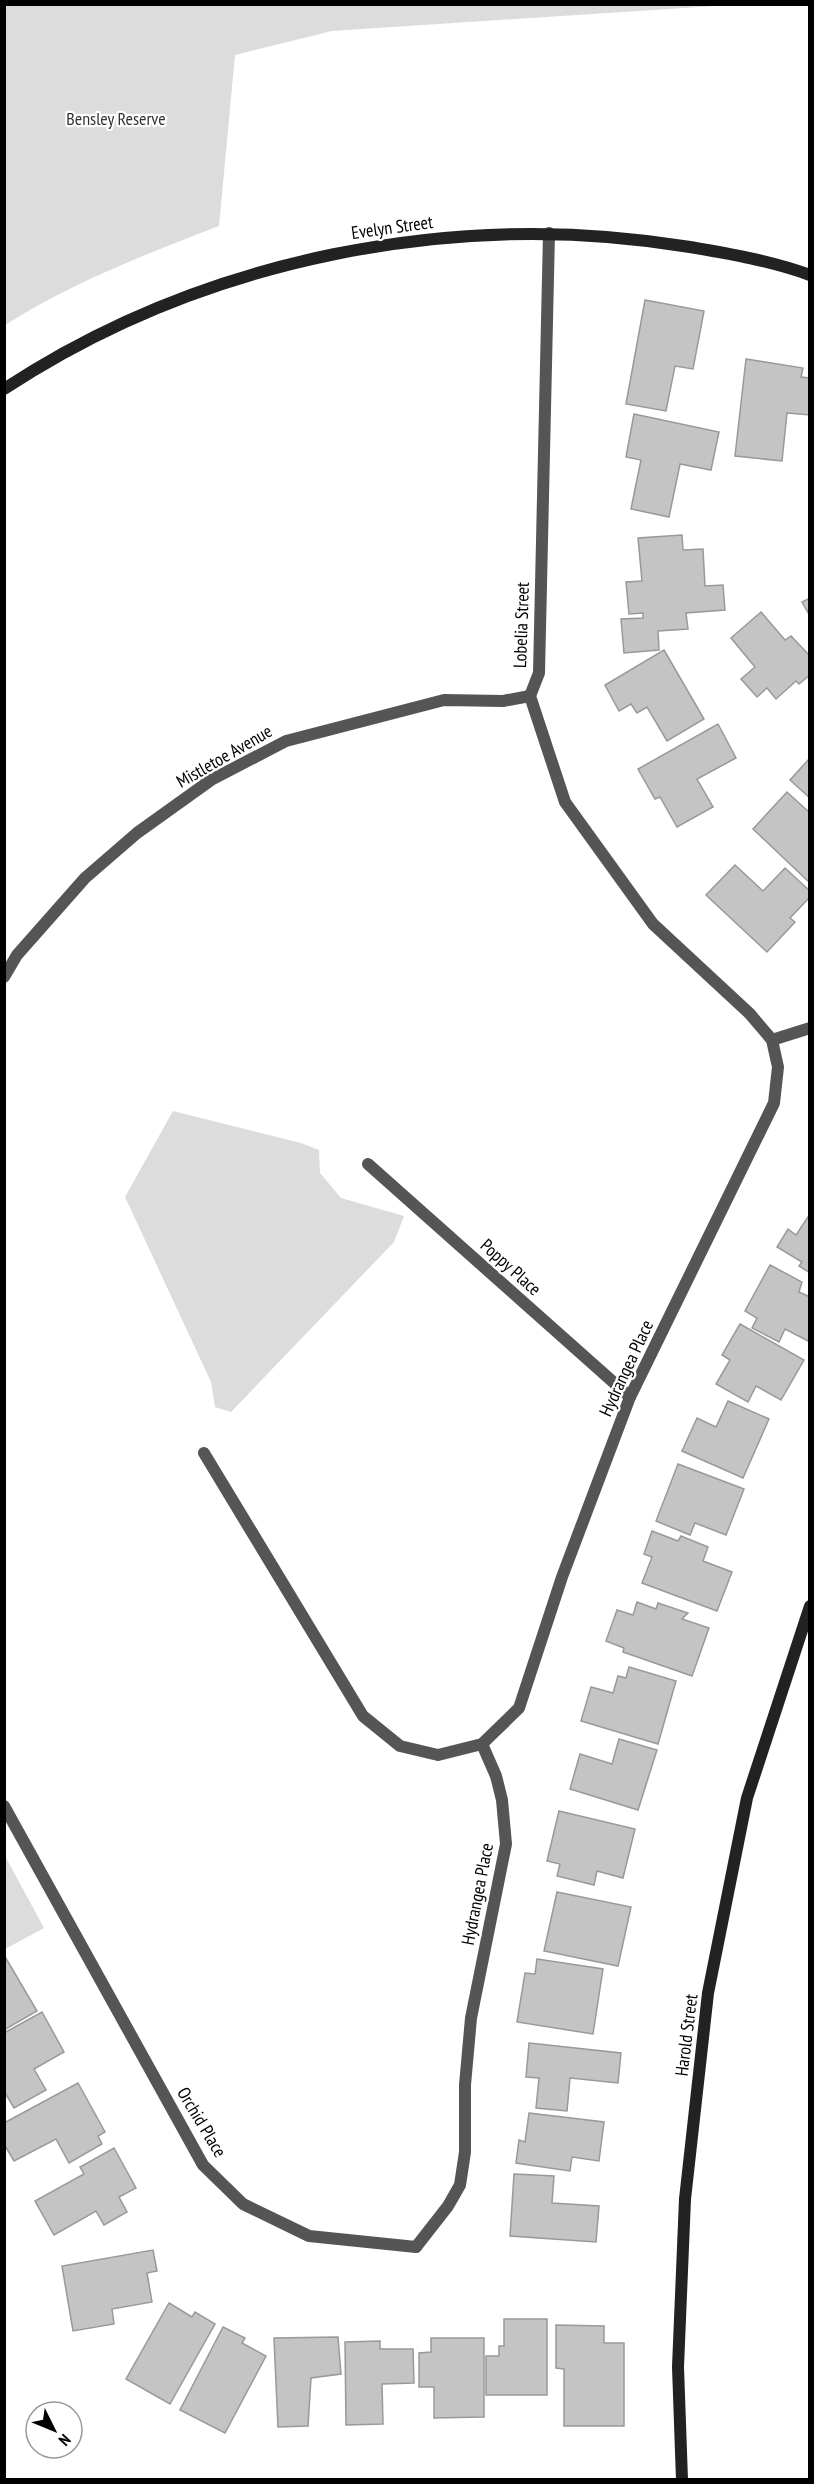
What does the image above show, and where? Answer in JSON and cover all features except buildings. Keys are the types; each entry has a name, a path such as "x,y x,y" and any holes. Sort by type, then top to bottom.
{"main road":[{"name":"Evelyn Street","path":"4,389 36,369 116,327 226,284 280,267 397,242 549,233 642,239 738,255 810,275"},
{"name":"Harold Street","path":"682,2480 678,2367 685,2199 708,1993 747,1798 783,1682 810,1606"}],"street":[{"name":"Lobelia Street","path":"530,696 539,673 549,233"},
{"name":"Mistletoe Avenue","path":"4,977 17,956 85,878 137,833 211,780 286,741 444,700 503,701 530,696"},
{"path":"530,696 566,801 653,924 750,1014 772,1040 810,1028"},
{"name":"Hydrangea Place","path":"204,1453 363,1716 400,1746 438,1755 482,1743 519,1708 562,1577 630,1397 774,1103 778,1067 772,1040"},
{"name":"Poppy Place","path":"368,1164 630,1397"},
{"name":"Hydrangea Place","path":"471,2018 506,1844 502,1800 496,1776 482,1743"},
{"name":"Orchid Place","path":"4,1806 203,2165 243,2204 309,2236 416,2247 448,2206 460,2185 465,2152 465,2085 471,2018"}],"green space":[{"name":"Bensley Reserve","path":"5,4 730,5 332,31 235,55 219,226 82,283 5,325"},
{"path":"173,1111 301,1143 319,1150 320,1173 341,1198 404,1216 394,1242 231,1412 215,1407 211,1382 125,1197"},
{"path":"4,1854 44,1928 5,1949 4,1949"}]}
